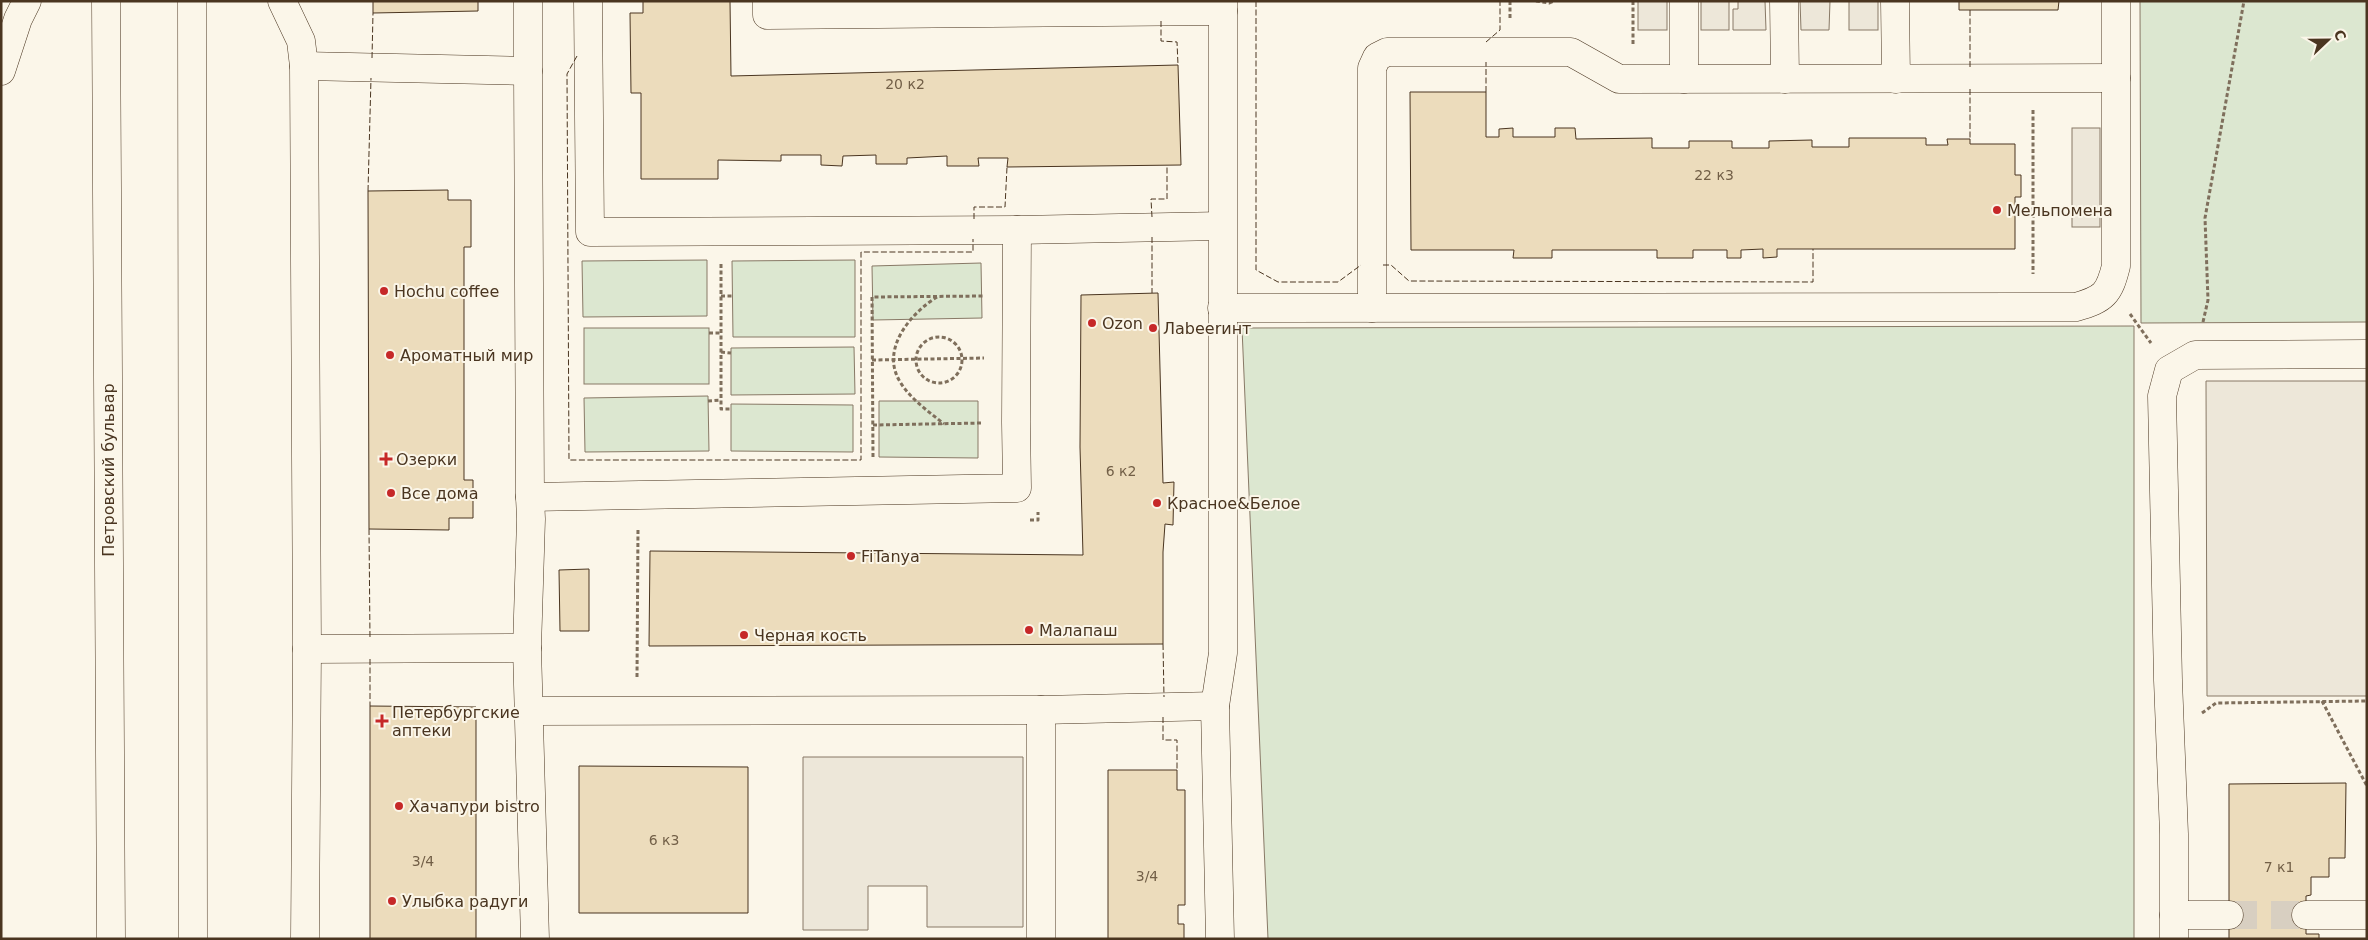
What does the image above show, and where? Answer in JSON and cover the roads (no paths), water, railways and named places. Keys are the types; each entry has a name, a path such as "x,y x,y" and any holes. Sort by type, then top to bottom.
{"street":[{"path":"1,71 18,19 27,1"},
{"name":"Петровский бульвар","path":"106,1 111,939"},
{"path":"192,1 193,939"},
{"path":"282,1 300,42 304,66 308,649 305,939"},
{"path":"528,1 531,519 527,648 535,939"},
{"path":"588,1 590,232 1018,230 1222,226"},
{"path":"767,1 767,15 1223,6 1223,653 1215,706 1220,939"},
{"path":"1684,1 1684,79"},
{"path":"1784,1 1785,79"},
{"path":"1895,1 1896,79"},
{"path":"1222,308 2076,307 2096,302 2111,286 2116,266 2116,1"},
{"path":"1372,308 1372,68 1377,58 1387,52 1571,52 1619,79 2116,78"},
{"path":"304,66 528,71"},
{"path":"530,497 1017,488 1018,230"},
{"path":"2230,915 2174,927 2174,834 2168,680 2162,396 2169,370 2195,355 2367,354"},
{"path":"308,649 527,648"},
{"path":"530,710 1041,710 1215,706"},
{"path":"1041,710 1041,939"},
{"path":"2306,915 2367,915"}],"tunnel":[{"path":"2229,915 2306,915"}],"place":[{"name":"Мельпомена","path":"1997,210"},
{"name":"Hochu coffee","path":"384,291"},
{"name":"Ozon","path":"1092,323"},
{"name":"Лаbeerинт","path":"1153,328"},
{"name":"Ароматный мир","path":"390,355"},
{"name":"Озерки","path":"386,459"},
{"name":"Все дома","path":"391,493"},
{"name":"Красное&Белое","path":"1157,503"},
{"name":"FiTanya","path":"851,556"},
{"name":"Малапаш","path":"1029,630"},
{"name":"Черная кость","path":"744,635"},
{"name":"Петербургские аптеки","path":"382,721"},
{"name":"Хачапури bistro","path":"399,806"},
{"name":"Улыбка радуги","path":"392,901"}]}
